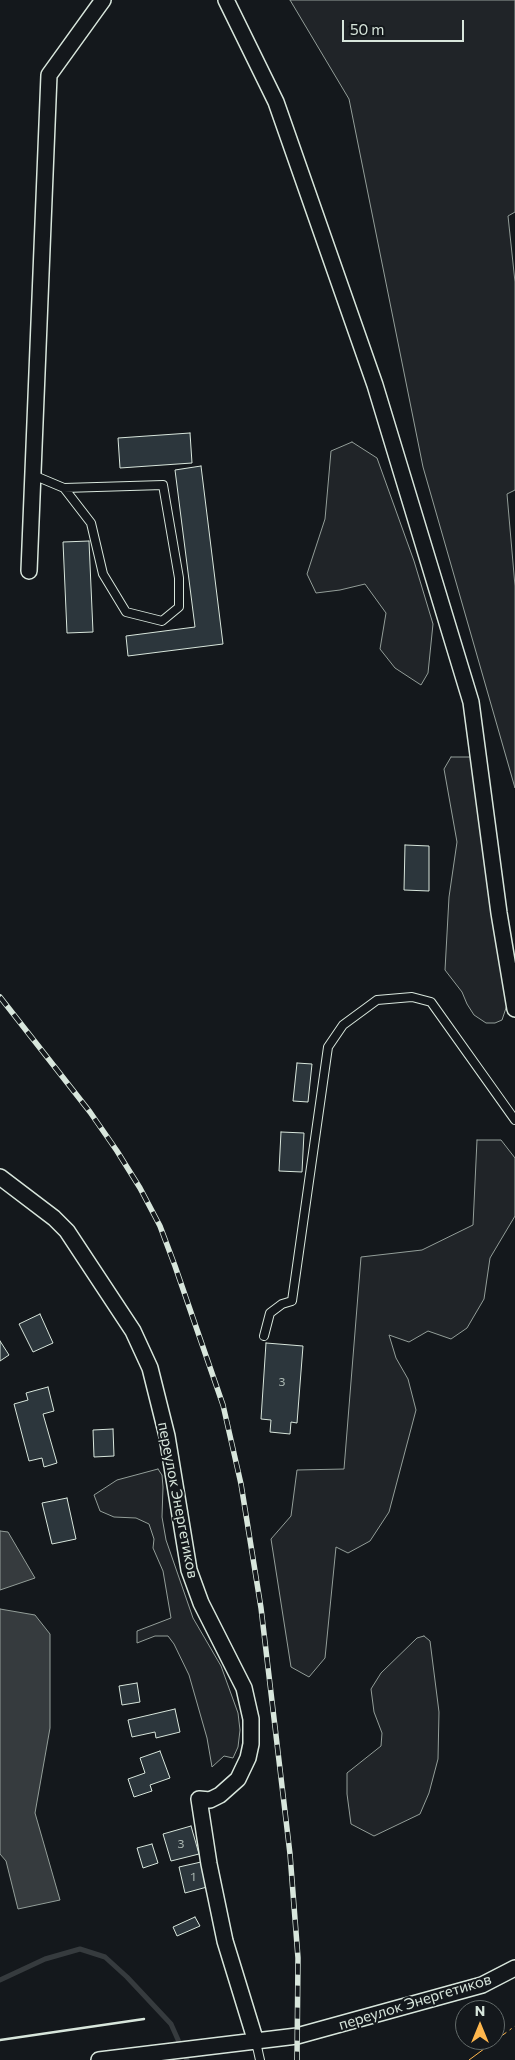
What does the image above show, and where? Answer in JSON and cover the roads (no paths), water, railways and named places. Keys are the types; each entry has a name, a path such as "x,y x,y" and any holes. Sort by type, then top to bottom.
{"street":[{"path":"29,571 49,75 103,0"},
{"path":"226,0 276,102 375,385 470,702 499,913 515,1009"},
{"name":"переулок Энергетиков","path":"0,1177 54,1218 67,1231 133,1331 150,1368 167,1436 189,1570 215,1632 244,1688 251,1719 251,1744 248,1758 238,1779 220,1795 210,1800 199,1799 208,1864 225,1941 256,2042"},
{"name":"переулок Энергетиков","path":"99,2060 297,2036 384,2014 482,1985 515,1968"}],"lane":[{"path":"33,475 64,488 164,485 179,578 180,606 162,622 126,612 102,574 91,524 64,488"},
{"path":"264,1336 270,1313 282,1304 292,1301 328,1048 343,1025 377,1000 412,997 431,1002 515,1120"},
{"path":"256,2042 260,2060"}],"waterway":[{"path":"0,1980 45,1959 80,1949 105,1957 127,1977 171,2024 187,2060"}],"railway":[{"path":"0,997 90,1112 140,1188 160,1226 223,1405 241,1484 261,1608 290,1854 298,1958 297,2060"}]}
